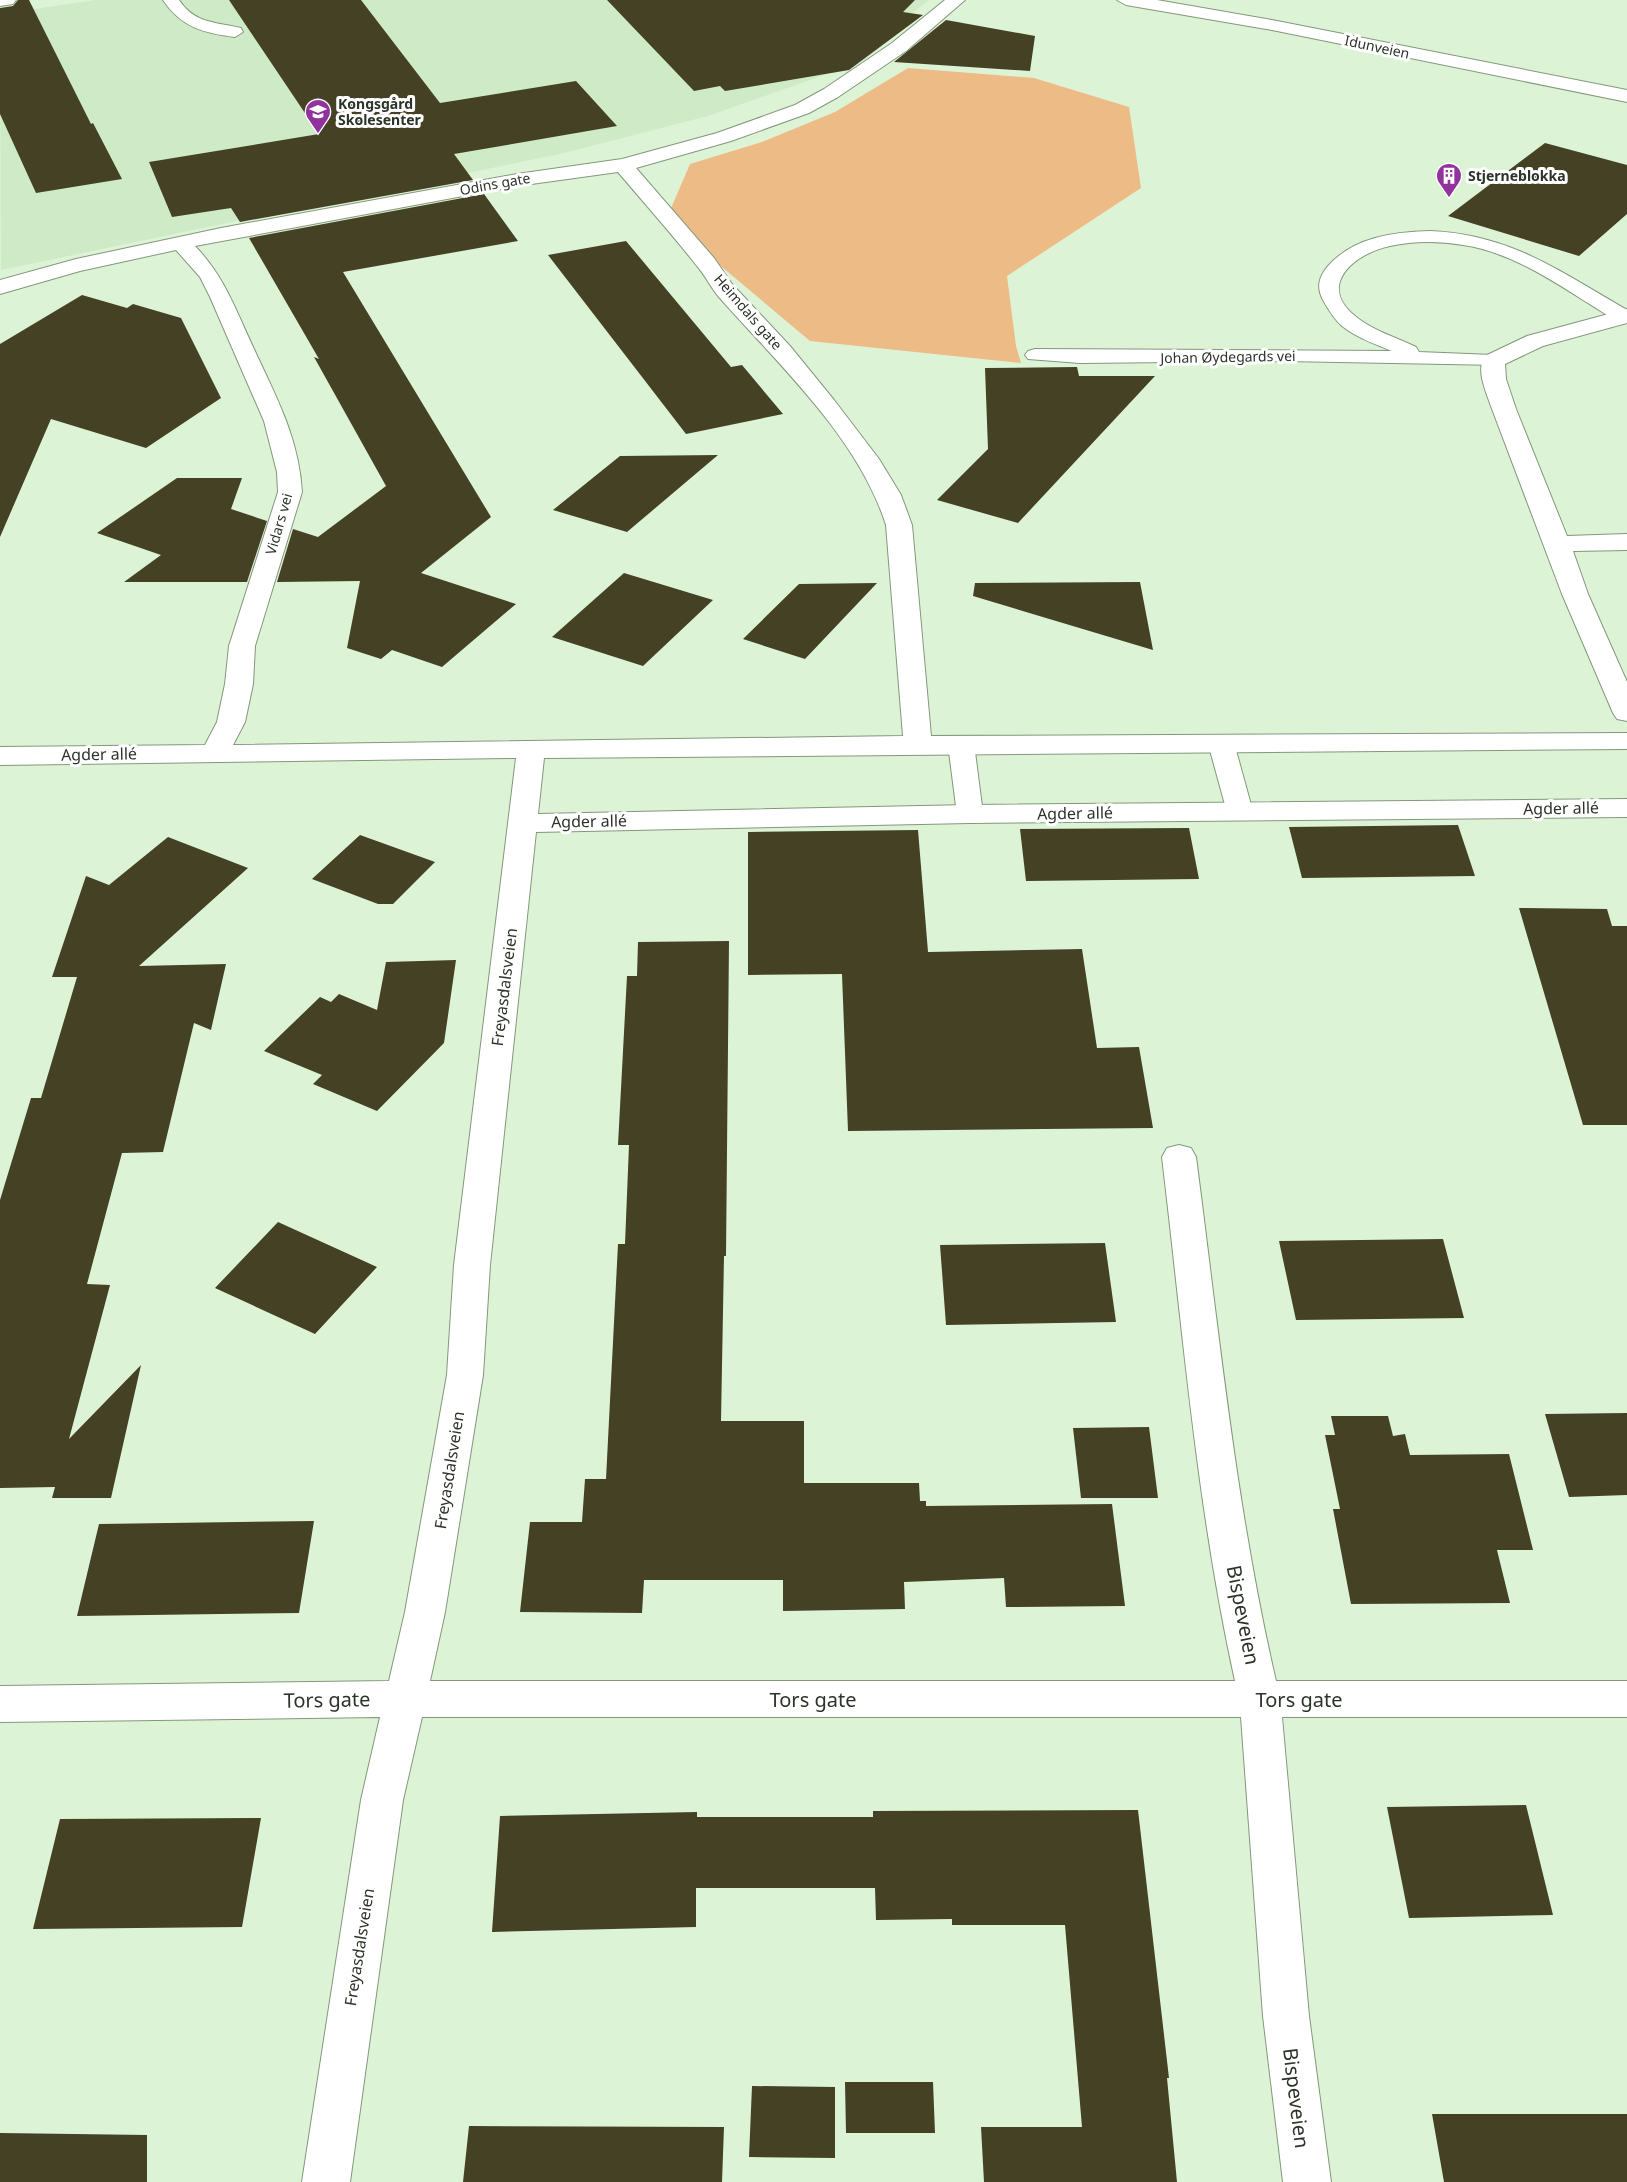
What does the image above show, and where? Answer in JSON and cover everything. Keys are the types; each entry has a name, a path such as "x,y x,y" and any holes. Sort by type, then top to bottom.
{"street":[{"path":"0,1 8,0"},
{"name":"Odins gate","path":"0,287 76,265 221,234 468,188 623,165 724,137 802,109 878,63 956,0"},
{"name":"Idunveien","path":"1126,0 1272,25 1627,96"},
{"name":"Heimdals gate","path":"623,165 706,263 724,289 782,351 826,405 870,464 889,495 899,525 918,745"},
{"name":"Vidars vei","path":"182,243 211,279 223,302 245,354 274,410 290,466 290,492 242,646 239,684 231,722 216,751"},
{"name":"Johan Øydegards vei","path":"1493,361 1535,341 1625,316"},
{"path":"1493,361 1494,379 1504,409 1558,544 1575,594 1627,713"},
{"path":"1558,544 1627,542"},
{"name":"Agder allé","path":"0,756 216,751 531,752 961,744 1627,741"},
{"name":"Freyasdalsveien","path":"326,2182 382,1800 425,1612 465,1375 472,1265 531,752"},
{"name":"Agder allé","path":"523,823 970,814 1627,808"},
{"name":"Bispeveien","path":"1179,1157 1222,1500 1238,1604 1260,1700 1286,2016 1307,2182"},
{"name":"Tors gate","path":"0,1704 405,1699 1627,1699"}],"lane":[{"path":"171,0 189,22 207,29 235,32"},
{"name":"Johan Øydegards vei","path":"1420,356 1368,333 1341,314 1329,292 1329,280 1339,264 1355,252 1404,238 1452,238 1489,244 1515,253 1625,316"},
{"name":"Johan Øydegards vei","path":"1035,355 1089,359 1213,355 1420,356 1493,361"},
{"path":"1221,743 1240,812"},
{"path":"961,744 970,814"}],"shaded area":[{"name":"Kongsgård Skolesenter","path":"96,0 929,0 838,70 708,116 564,153 1,270 0,14"},
{"path":"908,68 1034,78 1129,107 1141,188 1007,276 1016,346 1021,363 810,341 666,220 690,164 762,142 835,112"}],"building":[{"path":"18,0 29,0 91,124 93,123 122,179 36,193 0,114 0,8 13,6"},
{"path":"229,0 361,0 440,103 576,81 617,126 454,154 473,180 240,222 231,208 172,217 149,162 319,134"},
{"path":"607,0 915,0 903,12 923,15 849,70 725,91 720,86 694,91"},
{"path":"946,20 1035,36 1030,71 894,62"},
{"path":"1545,143 1627,165 1627,214 1579,256 1448,216"},
{"path":"484,194 518,241 343,272 491,517 421,573 516,604 442,667 392,650 381,659 347,648 360,581 277,582 293,529 318,537 386,486 314,357 319,359 249,238"},
{"path":"626,241 731,367 742,365 783,414 686,434 548,255"},
{"path":"82,295 127,308 133,304 181,318 221,398 146,448 51,419 0,537 0,344"},
{"path":"1077,367 1079,376 1155,376 1018,523 937,500 988,449 985,368"},
{"path":"718,455 627,532 553,510 620,456"},
{"path":"177,478 242,478 231,509 267,521 247,582 124,582 161,555 97,533"},
{"path":"624,573 713,600 643,666 552,637"},
{"path":"1140,582 1153,650 973,596 975,583"},
{"path":"877,583 805,659 743,639 799,584"},
{"path":"1458,825 1475,876 1302,878 1289,827"},
{"path":"1189,828 1199,879 1026,881 1020,829"},
{"path":"918,830 928,952 1082,949 1097,1048 1139,1047 1153,1128 848,1131 842,974 748,975 748,832"},
{"path":"360,835 435,862 393,904 378,904 312,879"},
{"path":"168,837 248,868 139,966 226,964 211,1030 194,1023 163,1152 122,1153 87,1284 110,1285 69,1439 141,1365 111,1498 52,1498 55,1487 0,1488 0,1200 31,1098 41,1098 77,977 52,977 86,876 109,885"},
{"path":"1519,908 1607,909 1612,926 1627,926 1627,1125 1583,1125"},
{"path":"729,941 726,1256 724,1256 721,1421 804,1421 804,1483 919,1483 920,1501 926,1501 926,1506 1112,1504 1125,1606 1006,1607 1004,1578 904,1582 905,1609 783,1611 783,1580 644,1580 642,1613 520,1612 530,1522 582,1522 585,1479 606,1479 618,1244 625,1244 629,1145 618,1145 627,976 637,976 638,942"},
{"path":"456,960 444,1043 377,1111 313,1084 322,1075 264,1051 320,997 331,1002 339,994 377,1010 386,962"},
{"path":"278,1222 377,1267 315,1334 215,1288"},
{"path":"1443,1239 1464,1318 1296,1320 1279,1241"},
{"path":"1105,1243 1116,1322 946,1325 940,1245"},
{"path":"1627,1413 1627,1495 1569,1497 1545,1414"},
{"path":"1331,1416 1388,1416 1393,1436 1405,1434 1410,1455 1509,1454 1533,1550 1497,1550 1510,1603 1351,1604 1333,1509 1340,1509 1325,1435 1335,1435"},
{"path":"1149,1427 1158,1498 1081,1498 1073,1428"},
{"path":"314,1521 299,1613 77,1616 99,1524"},
{"path":"1526,1805 1553,1915 1409,1918 1387,1807"},
{"path":"1138,1810 1169,2078 1167,2078 1177,2182 984,2182 981,2127 1082,2127 1065,1925 952,1925 952,1919 876,1920 875,1888 696,1888 696,1927 492,1932 500,1816 697,1812 697,1817 873,1817 873,1811"},
{"path":"261,1818 242,1927 33,1929 60,1819"},
{"path":"845,2082 933,2082 935,2133 846,2133"},
{"path":"752,2086 835,2087 835,2158 749,2157"},
{"path":"1432,2114 1627,2114 1627,2182 1444,2182"},
{"path":"469,2126 724,2127 722,2182 463,2182"},
{"path":"0,2133 147,2135 147,2182 0,2182"}],"place":[{"name":"Kongsgård Skolesenter","path":"318,135"},
{"name":"Stjerneblokka","path":"1449,199"}]}
